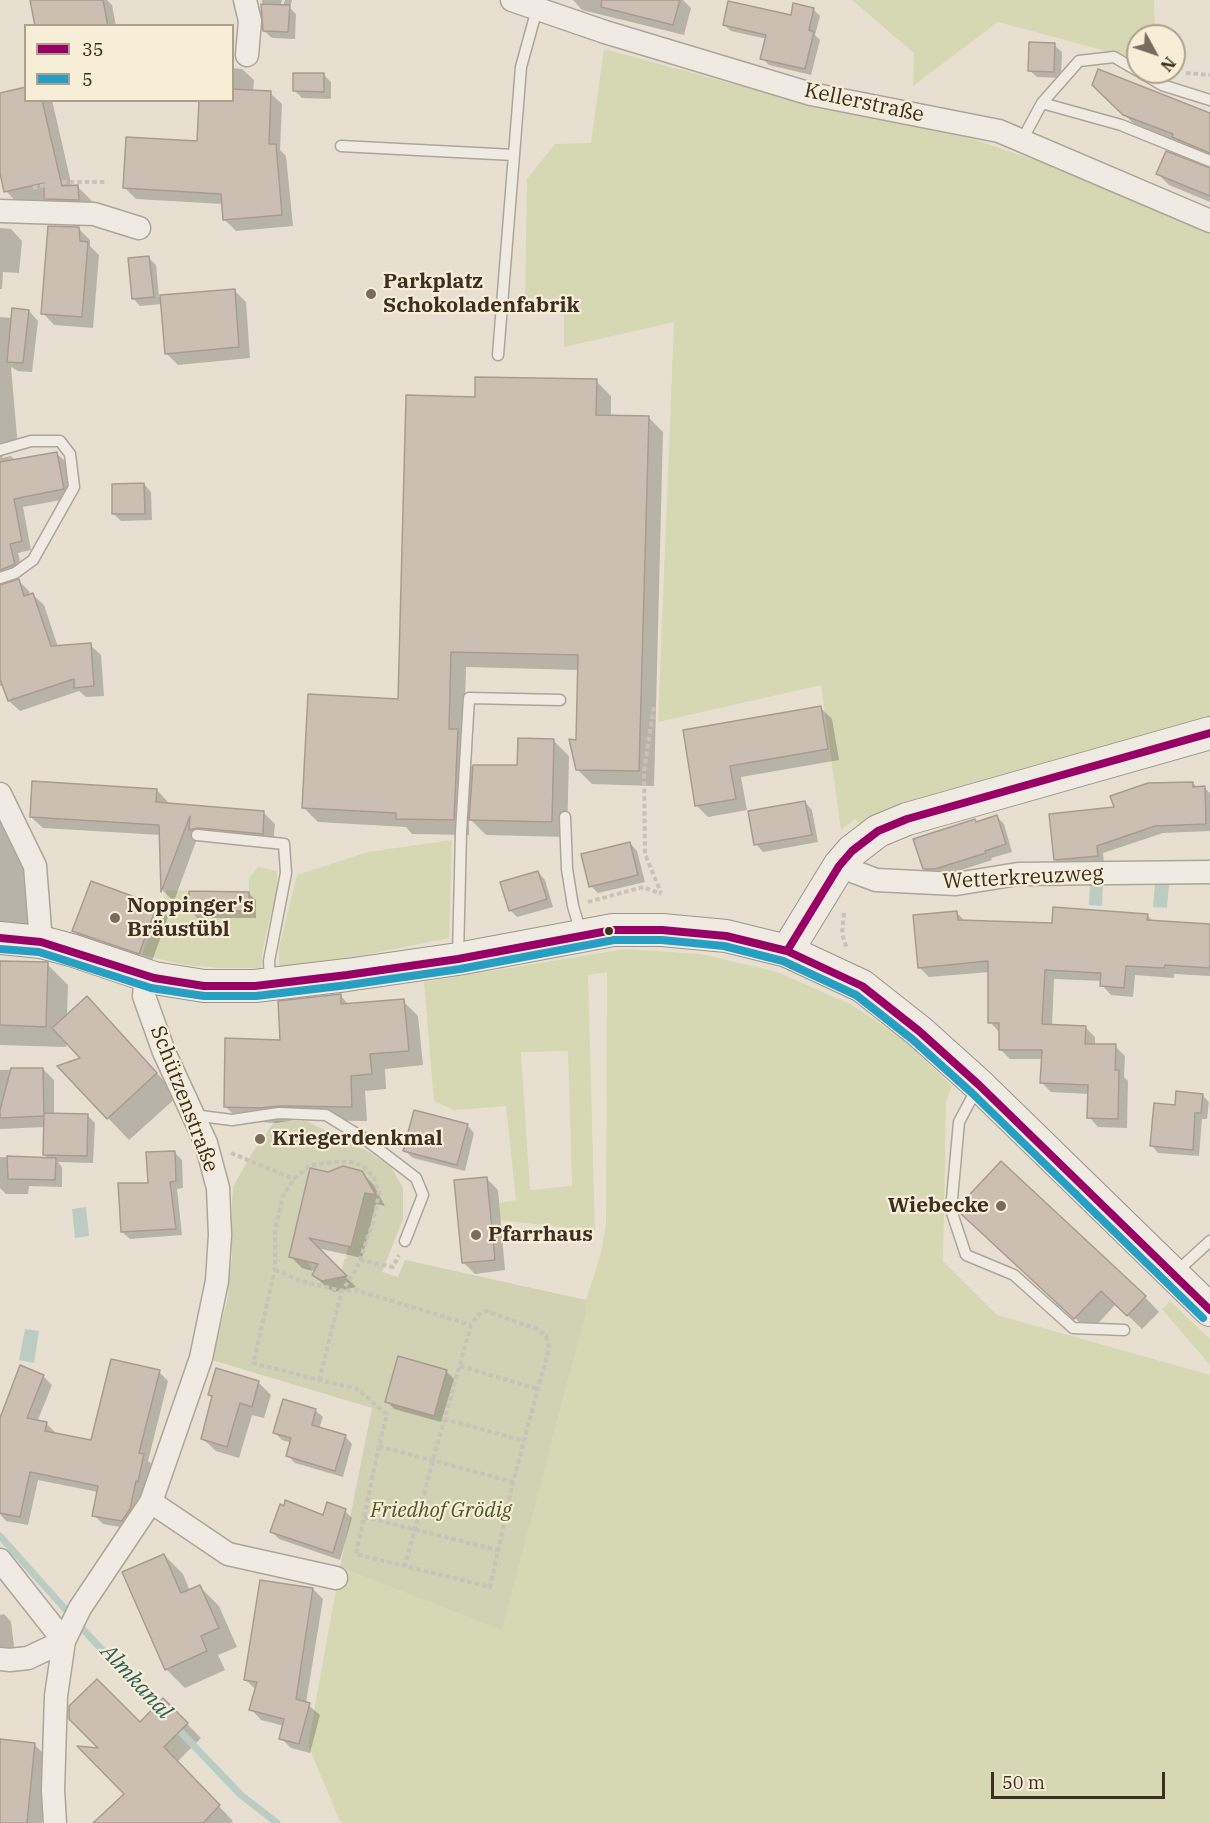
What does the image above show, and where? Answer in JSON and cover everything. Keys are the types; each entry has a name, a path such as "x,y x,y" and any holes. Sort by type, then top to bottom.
{"main road":[{"path":"787,951 839,866 864,839 878,831 907,819 1210,733"},
{"path":"0,938 41,942 146,975 204,986 270,984 458,959 581,934 613,930 662,930 726,936 787,951 862,986 919,1031 979,1085 1210,1310"}],"street":[{"path":"245,0 250,21 247,55"},
{"name":"Kellerstraße","path":"512,0 604,32 811,94 999,131 1210,221"},
{"path":"0,211 94,214 140,228"},
{"path":"0,794 35,866 41,942"},
{"name":"Wetterkreuzweg","path":"839,866 876,880 956,884 1018,874 1210,872"},
{"name":"Schützenstraße","path":"55,1823 53,1790 56,1696 67,1636 80,1608 151,1502 201,1358 217,1281 220,1235 218,1188 206,1143 164,1052 144,996 146,975"},
{"path":"151,1502 228,1554 336,1578"},
{"path":"0,1560 67,1636 28,1658 0,1659"}],"lane":[{"path":"498,355 521,67 537,9"},
{"path":"1022,140 1042,103 1080,61 1114,57 1126,64"},
{"path":"1160,84 1210,100"},
{"path":"1042,103 1120,124 1210,161"},
{"path":"341,146 514,155"},
{"path":"0,450 31,441 60,441 70,454 74,487 33,560 15,573 0,578"},
{"path":"458,959 461,832 469,698 560,700"},
{"path":"565,818 567,868 573,906 581,934"},
{"path":"197,835 284,844 286,873 269,961 270,984"},
{"path":"979,1085 959,1122 951,1210 966,1256 1014,1275 1073,1328 1124,1330"},
{"path":"193,1115 232,1120 279,1113 326,1115 365,1139 416,1178 423,1195 405,1241"},
{"path":"1173,1276 1210,1241"}],"path":[{"path":"30,188 59,182 106,182"},
{"path":"654,707 644,771 645,854 661,894"},
{"path":"206,1143 294,1179"},
{"path":"319,1380 342,1291 360,1260 373,1222 379,1194 374,1177 363,1166 352,1162 309,1166 294,1179 283,1196 275,1231 275,1270 253,1363 319,1380 357,1389 387,1414 356,1554 490,1587 513,1482 549,1348 546,1336 537,1329 486,1311 478,1315 471,1325 405,1566"},
{"path":"360,1260 393,1267 405,1241"},
{"path":"275,1270 301,1281 342,1291 356,1290 471,1325"},
{"path":"460,1366 538,1389"},
{"path":"444,1419 524,1441"},
{"path":"379,1446 513,1482"},
{"path":"364,1516 498,1550"}],"green space":[{"path":"852,0 1154,0 1155,24 1126,24 1126,56 998,22 913,86 914,53"},
{"path":"604,49 792,100 973,139 1052,166 1171,217 1210,231 1210,723 891,810 860,824 855,819 841,830 821,685 658,722 674,322 564,347 564,299 525,298 527,179 555,144 591,143"},
{"path":"452,840 449,938 354,957 279,967 279,948 297,875 368,852"},
{"path":"258,867 277,871 277,890 263,947 261,968 185,965 142,955 167,890 189,891 189,911 249,911 249,878"},
{"path":"625,949 701,954 777,972 850,1004 902,1038 952,1086 946,1102 943,1261 997,1315 1210,1375 1210,1823 342,1823 308,1745 340,1567 502,1629 586,1312 586,1300 601,1253 606,1225 607,972 588,975 595,1231 500,1220 499,1203 516,1200 506,1106 454,1110 434,1101 424,982","holes":["568,1051 572,1186 530,1190 521,1052"]},
{"name":"Friedhof Grödig","path":"275,1121 306,1121 369,1152 391,1167 403,1188 403,1219 382,1272 398,1277 405,1260 586,1300 586,1312 502,1630 340,1567 372,1408 212,1360 227,1301 232,1256 233,1187 252,1153","holes":["341,1167 358,1170 370,1185 367,1194 365,1193 352,1247 348,1247 346,1257 348,1258 345,1259 341,1270 343,1272 329,1277 328,1280 312,1275 309,1264 289,1257 310,1168 327,1172 328,1170 336,1174 337,1168"]},
{"path":"1170,1301 1210,1339 1210,1365 1162,1309"}],"shaded area":[{"path":"1090,883 1103,883 1102,906 1089,905"},
{"path":"1155,883 1169,884 1167,908 1153,907"},
{"path":"86,1207 89,1236 75,1238 72,1209"},
{"path":"25,1329 39,1331 34,1363 19,1360"}],"building":[{"path":"30,0 103,0 108,24 35,24"},
{"path":"602,0 680,0 673,25 601,7"},
{"path":"728,1 791,15 793,3 814,8 809,30 814,32 805,69 760,59 766,35 723,25"},
{"path":"261,4 290,5 288,32 263,31"},
{"path":"1029,42 1055,43 1054,72 1028,71"},
{"path":"1098,69 1126,80 1126,84 1136,84 1210,113 1210,153 1172,137 1173,134 1123,115 1092,85"},
{"path":"293,73 324,73 324,92 293,91"},
{"path":"24,87 24,102 42,102 62,186 78,185 79,200 44,199 44,183 4,192 0,173 0,93"},
{"path":"234,89 271,91 269,144 276,144 282,215 223,220 221,194 123,188 126,137 197,141 199,102 234,102"},
{"path":"1166,151 1210,168 1210,196 1156,174"},
{"path":"48,226 79,227 80,241 88,242 82,317 41,314"},
{"path":"149,256 154,297 132,299 128,258"},
{"path":"235,289 239,347 165,354 160,295"},
{"path":"12,308 29,310 23,363 7,362"},
{"path":"475,377 597,379 596,415 649,416 639,771 576,770 569,739 576,740 578,655 451,652 449,729 458,729 454,820 396,819 396,813 302,808 308,694 398,699 406,395 475,397"},
{"path":"57,452 64,489 14,499 22,541 10,544 15,564 0,570 0,462"},
{"path":"144,483 145,514 112,514 112,484"},
{"path":"19,579 24,596 33,593 51,646 91,643 94,686 74,688 74,679 8,701 0,679 0,585"},
{"path":"821,706 828,749 730,766 736,799 695,806 683,730"},
{"path":"518,738 554,739 552,822 469,820 473,765 517,765"},
{"path":"32,781 157,789 156,802 264,811 263,834 198,828 189,830 190,816 161,892 159,825 30,817"},
{"path":"1193,782 1193,787 1205,786 1206,824 1155,826 1097,846 1098,856 1054,860 1049,814 1114,807 1110,796 1148,783"},
{"path":"805,801 812,835 754,845 748,811"},
{"path":"997,815 1006,844 985,851 986,853 935,869 923,869 913,839 975,819 976,822"},
{"path":"630,842 638,875 589,887 581,854"},
{"path":"538,871 547,899 509,911 500,882"},
{"name":"Noppinger's Bräustübl","path":"91,881 157,905 139,954 72,931"},
{"path":"189,891 249,892 249,911 188,911"},
{"path":"1053,907 1148,914 1147,920 1210,924 1210,968 1165,965 1164,968 1126,966 1124,988 1100,986 1101,973 1045,970 1042,1024 1086,1026 1085,1044 1116,1044 1115,1070 1119,1070 1118,1119 1087,1118 1088,1085 1040,1083 1042,1050 999,1050 999,1023 988,1023 988,961 918,968 913,915 957,911 958,920 1052,923"},
{"path":"0,961 48,962 46,1027 0,1025"},
{"path":"341,994 341,1004 404,999 409,1051 370,1054 372,1074 351,1076 352,1107 224,1107 225,1038 280,1040 278,1001"},
{"path":"87,996 157,1073 107,1119 57,1066 80,1058 52,1028"},
{"path":"11,1068 43,1068 44,1116 0,1118"},
{"path":"1176,1091 1203,1094 1201,1113 1195,1113 1193,1150 1150,1146 1154,1103 1175,1105"},
{"path":"414,1110 468,1124 457,1165 403,1151"},
{"path":"44,1113 88,1114 87,1156 43,1155"},
{"path":"175,1151 176,1181 170,1182 176,1229 121,1232 118,1183 148,1183 146,1152"},
{"path":"7,1156 56,1158 55,1180 8,1179"},
{"path":"1001,1161 1146,1296 1127,1316 1101,1291 1074,1319 959,1212 959,1206"},
{"path":"343,1166 362,1171 376,1195 365,1193 351,1247 309,1238 347,1276 322,1281 312,1275 318,1264 289,1257 310,1168 328,1172"},
{"name":"Pfarrhaus","path":"487,1177 495,1260 462,1263 454,1180"},
{"path":"398,1356 447,1370 434,1416 385,1402"},
{"path":"111,1359 160,1370 139,1453 144,1454 138,1482 136,1481 130,1509 122,1521 92,1516 98,1486 30,1472 20,1517 0,1513 0,1418 20,1365 44,1375 27,1418 47,1422 45,1431 91,1440"},
{"path":"216,1368 259,1381 252,1407 240,1403 227,1447 201,1439 212,1396 208,1395"},
{"path":"283,1399 316,1409 312,1425 346,1435 335,1471 286,1456 291,1438 273,1433"},
{"path":"285,1500 323,1515 327,1502 346,1509 333,1553 270,1532 280,1504 284,1506"},
{"path":"164,1554 181,1593 200,1585 219,1628 201,1636 207,1651 165,1670 122,1572"},
{"path":"260,1580 313,1588 296,1699 310,1703 299,1744 279,1739 284,1719 249,1710 257,1682 244,1680"},
{"path":"97,1679 140,1722 163,1698 188,1723 164,1747 220,1805 203,1823 93,1823 124,1794 77,1746 98,1748 69,1719 69,1706"},
{"path":"0,1739 35,1743 27,1823 0,1823"}],"waterway":[{"name":"Almkanal","path":"0,1536 90,1637 161,1711"},
{"name":"Almkanal","path":"174,1725 241,1795 277,1823"}],"transit line":[{"name":"35","path":"787,951 839,866 852,851 878,831 907,819 1210,733"},
{"name":"35","path":"0,938 41,942 154,978 204,986 255,986 347,975 458,959 613,930 662,930 726,936 787,951 862,986 919,1031 979,1085 1210,1310"},
{"name":"5","path":"0,949 39,952 151,988 204,996 256,996 348,985 460,969 614,940 662,940 724,946 783,961 856,995 912,1039 972,1093 1203,1318"}],"place":[{"name":"Parkplatz Schokoladenfabrik","path":"371,294"},
{"name":"Noppinger's Bräustübl","path":"115,918"},
{"name":"Kriegerdenkmal","path":"260,1139"},
{"name":"Wiebecke","path":"1001,1206"},
{"name":"Pfarrhaus","path":"476,1235"}]}
